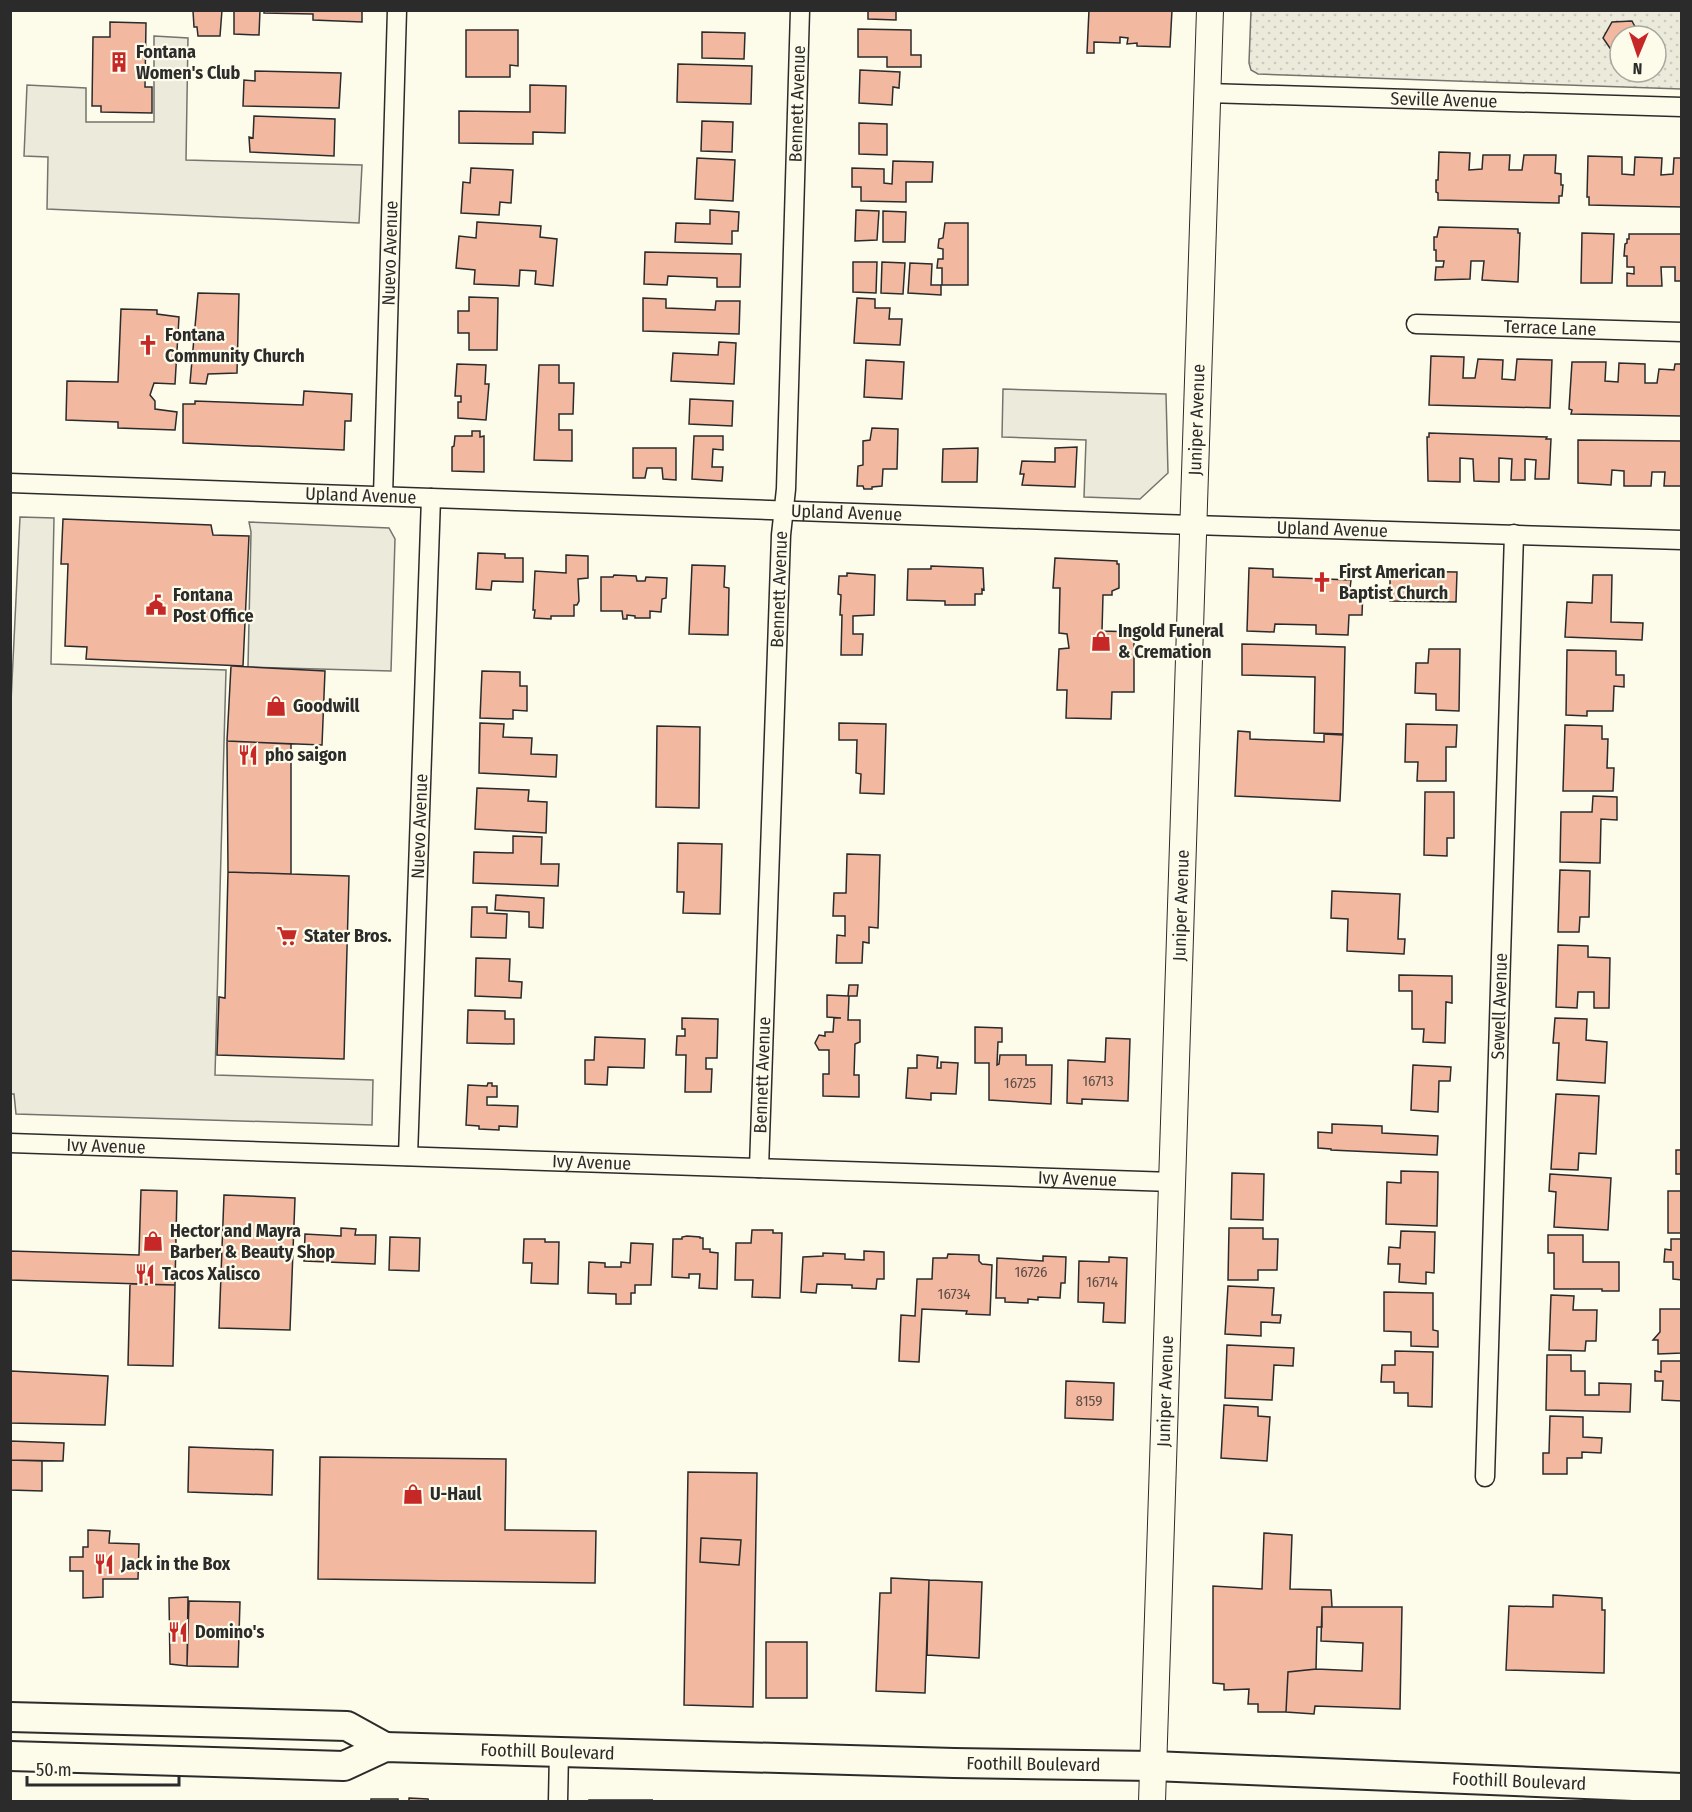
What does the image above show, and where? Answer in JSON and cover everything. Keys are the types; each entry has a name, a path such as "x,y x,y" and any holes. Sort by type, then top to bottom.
{"main road":[{"name":"Foothill Boulevard","path":"10,1717 347,1726 385,1747"},
{"name":"Foothill Boulevard","path":"10,1756 344,1766 385,1747 1153,1766 1681,1788"}],"street":[{"name":"Nuevo Avenue","path":"383,496 397,10"},
{"name":"Bennett Avenue","path":"759,1168 800,10"},
{"name":"Juniper Avenue","path":"1152,1802 1210,10"},
{"name":"Seville Avenue","path":"1207,93 1682,108"},
{"name":"Terrace Lane","path":"1416,324 1682,332"},
{"name":"Upland Avenue","path":"10,483 1682,540"},
{"name":"Nuevo Avenue","path":"408,1156 431,498"},
{"name":"Sewell Avenue","path":"1485,1477 1514,534"},
{"name":"Ivy Avenue","path":"10,1143 1172,1182"},
{"path":"558,1802 559,1751"}],"shaded area":[{"path":"1251,11 1681,11 1681,89 1258,74 1251,70 1249,63"},
{"path":"154,36 188,38 186,160 362,165 359,223 47,209 48,157 24,156 27,85 86,88 86,122 154,122"},
{"path":"1003,389 1166,394 1168,473 1140,499 1084,497 1086,440 1002,437"},
{"path":"20,517 54,518 51,664 226,670 215,1075 373,1080 372,1125 16,1114 14,1094 10,1094 10,722"},
{"path":"249,522 389,528 395,539 391,671 248,667 251,532"}],"building":[{"path":"222,10 220,36 198,36 197,27 194,27 193,11"},
{"path":"234,10 260,10 259,35 234,34"},
{"path":"264,10 362,10 362,22 313,20 313,14 264,13"},
{"path":"868,10 896,10 896,20 868,19"},
{"path":"1089,10 1172,10 1170,47 1127,44 1128,38 1120,37 1120,43 1094,42 1094,53 1087,53"},
{"path":"1632,21 1634,24 1611,24 1612,22"},
{"name":"Fontana Women's Club","path":"110,22 146,23 145,87 152,87 152,113 101,112 101,106 92,106 93,37 110,37"},
{"path":"858,29 911,30 911,55 921,55 921,67 887,67 887,57 858,57"},
{"path":"1608,29 1608,45 1603,38"},
{"path":"466,30 518,30 518,66 510,65 510,77 466,77"},
{"path":"702,32 745,33 744,59 702,58"},
{"path":"678,64 752,66 751,104 677,102"},
{"path":"860,70 900,72 899,88 893,87 892,105 859,103"},
{"path":"255,71 341,73 339,108 243,106 244,80 255,81"},
{"path":"530,85 566,86 565,133 533,132 533,144 459,143 459,111 530,112"},
{"path":"254,116 335,119 334,156 250,152 249,137 253,138"},
{"path":"702,121 733,122 732,152 701,151"},
{"path":"859,123 887,124 887,155 859,154"},
{"path":"1439,152 1470,153 1469,170 1482,169 1483,155 1510,155 1509,170 1522,170 1524,155 1556,155 1555,173 1561,174 1562,196 1559,196 1559,203 1438,200 1436,180 1438,180"},
{"path":"1588,156 1622,157 1622,174 1634,175 1635,157 1662,158 1661,175 1673,174 1674,158 1682,158 1682,207 1589,205 1589,197 1587,197"},
{"path":"697,158 735,160 733,201 695,199"},
{"path":"893,161 933,162 932,182 906,182 906,202 861,201 861,187 852,187 852,168 884,169 884,183 892,184"},
{"path":"471,168 513,170 511,203 500,202 499,215 461,213 463,182 470,183"},
{"path":"710,210 739,212 738,231 732,231 732,244 675,242 676,223 710,224"},
{"path":"856,210 879,211 877,240 855,241"},
{"path":"883,211 906,212 905,242 883,242"},
{"path":"477,222 541,226 540,237 557,239 553,286 535,284 536,271 520,270 519,286 474,284 475,270 456,268 459,236 476,238"},
{"path":"945,223 968,223 968,285 942,285 942,268 937,268 938,259 943,259 943,249 938,248 939,239 943,238"},
{"path":"1439,227 1518,229 1520,233 1518,282 1482,280 1484,261 1471,261 1470,279 1435,280 1436,267 1443,267 1444,261 1436,261 1436,250 1434,250 1434,237 1437,237"},
{"path":"1582,233 1614,234 1612,283 1581,283"},
{"path":"1629,234 1682,234 1682,281 1675,281 1675,267 1661,267 1662,286 1627,286 1627,273 1634,274 1634,267 1627,267 1627,256 1624,256"},
{"path":"645,252 741,254 740,287 717,287 717,278 668,276 667,285 644,284"},
{"path":"853,262 877,262 876,293 853,292"},
{"path":"882,262 905,263 903,294 881,293"},
{"path":"910,263 932,264 931,285 941,285 941,295 908,293"},
{"path":"198,293 239,294 237,373 208,374 206,384 190,383"},
{"path":"469,297 498,298 497,350 469,350 469,333 458,333 458,311 469,311"},
{"path":"643,298 666,299 666,308 715,310 716,301 740,301 739,334 643,331"},
{"path":"857,298 875,299 875,308 890,308 889,319 902,319 900,345 854,343"},
{"name":"Fontana Community Church","path":"121,309 157,310 157,314 179,317 175,384 154,383 150,395 155,401 155,409 177,412 175,430 118,428 118,422 66,420 67,381 118,382"},
{"path":"719,342 736,343 734,384 671,381 673,353 718,355"},
{"path":"1431,356 1464,357 1463,378 1475,378 1478,359 1503,360 1502,379 1515,380 1517,359 1552,360 1550,408 1429,405"},
{"path":"866,360 904,362 902,399 864,397"},
{"path":"1572,362 1606,362 1605,381 1618,382 1619,363 1645,364 1645,383 1657,383 1659,369 1674,370 1675,364 1682,364 1682,416 1571,414 1572,410 1569,409"},
{"path":"457,364 486,365 485,384 489,384 486,420 458,418 458,402 461,402 461,396 455,396"},
{"path":"539,365 559,365 559,383 574,383 573,414 559,414 559,430 572,430 572,461 534,460"},
{"path":"304,391 352,394 351,421 345,421 344,450 183,443 183,404 195,404 195,401 303,405"},
{"path":"690,399 733,401 732,426 689,424"},
{"path":"872,428 898,429 897,469 883,469 882,486 864,489 863,486 857,486 858,466 863,465 863,441 870,440"},
{"path":"472,431 480,431 480,437 484,436 484,472 452,471 452,447 455,436 472,436"},
{"path":"1429,433 1547,437 1546,439 1551,439 1549,479 1535,479 1536,460 1525,459 1525,480 1511,480 1512,459 1499,458 1499,482 1474,481 1473,459 1460,458 1460,482 1428,481 1427,437"},
{"path":"694,436 723,436 723,450 713,449 712,467 723,467 722,481 692,479"},
{"path":"1578,440 1682,441 1682,486 1664,486 1665,472 1652,472 1651,486 1624,486 1624,471 1612,470 1611,485 1578,483"},
{"path":"1077,447 1075,487 1022,485 1024,474 1020,474 1022,461 1055,462 1055,448"},
{"path":"633,448 676,448 676,480 663,479 662,468 647,468 645,478 633,478"},
{"path":"978,448 977,482 942,482 943,449"},
{"name":"Fontana Post Office","path":"63,519 211,525 213,535 249,536 243,666 86,659 87,647 65,646 68,564 61,564"},
{"path":"478,553 505,554 505,558 523,558 523,582 492,581 491,590 476,589"},
{"path":"566,555 588,556 588,578 578,579 579,601 577,605 574,605 574,616 551,616 551,619 534,618 535,571 566,573"},
{"name":"Ingold Funeral & Cremation","path":"1055,558 1117,561 1119,564 1119,588 1112,591 1112,595 1103,595 1102,631 1134,632 1134,692 1112,692 1111,719 1066,718 1067,690 1057,690 1059,649 1069,648 1067,634 1059,633 1060,588 1053,588"},
{"path":"692,565 725,566 724,587 729,588 728,635 689,634"},
{"path":"931,566 983,568 984,590 982,589 982,594 975,594 975,605 945,605 945,601 907,600 908,569 931,569"},
{"path":"1249,568 1273,569 1273,577 1351,580 1350,589 1363,589 1362,615 1349,615 1348,635 1316,634 1316,625 1275,624 1274,632 1247,631"},
{"path":"1390,571 1457,572 1456,602 1390,601"},
{"path":"847,573 875,575 874,615 853,616 853,634 863,634 862,655 841,655 842,615 840,615 841,595 838,594 839,576 847,576"},
{"path":"614,575 636,576 637,581 645,581 646,577 667,578 666,598 662,599 661,612 650,611 650,618 635,618 635,616 627,615 627,619 623,619 622,611 601,611 601,577 613,577"},
{"path":"1593,575 1612,575 1611,622 1643,623 1642,640 1565,637 1567,602 1592,603"},
{"path":"1242,644 1345,647 1343,734 1314,733 1315,677 1242,675"},
{"path":"1429,649 1460,649 1459,711 1436,710 1436,694 1415,693 1416,663 1428,663"},
{"path":"1567,650 1616,651 1616,675 1624,675 1624,687 1614,686 1613,711 1587,711 1587,716 1566,715"},
{"name":"Goodwill","path":"231,666 325,671 322,745 227,741"},
{"path":"482,671 520,672 520,686 527,686 527,711 513,710 513,719 480,718"},
{"path":"480,723 504,724 503,737 532,738 531,754 557,755 556,777 479,773"},
{"path":"839,723 886,724 884,794 860,793 861,774 856,773 857,740 839,740"},
{"path":"1406,724 1457,725 1456,747 1446,747 1446,781 1417,781 1418,762 1405,762"},
{"path":"1565,725 1602,726 1602,739 1608,739 1607,768 1614,768 1613,791 1563,791"},
{"path":"657,726 700,727 699,808 656,807"},
{"path":"1238,731 1250,732 1250,739 1324,742 1324,734 1343,735 1340,801 1235,796"},
{"path":"227,741 291,744 291,874 228,872"},
{"path":"477,788 529,790 528,801 547,802 546,833 475,829"},
{"path":"1425,792 1454,792 1454,838 1447,838 1447,856 1424,855"},
{"path":"1593,796 1617,797 1617,820 1601,819 1600,863 1560,862 1561,812 1592,812"},
{"path":"513,836 542,837 541,864 559,864 558,886 473,883 474,852 513,853"},
{"path":"678,843 722,844 720,914 683,913 684,892 677,892"},
{"path":"847,854 880,855 878,928 869,927 869,943 863,942 862,963 836,963 837,935 845,936 845,916 833,916 834,893 846,893"},
{"path":"1560,870 1590,871 1589,917 1580,917 1579,932 1558,932"},
{"name":"Stater Bros.","path":"228,872 349,876 344,1059 217,1055 219,997 225,998"},
{"path":"1332,891 1400,894 1398,939 1405,939 1404,954 1347,951 1348,919 1331,918"},
{"path":"496,895 544,898 543,928 529,927 529,912 495,910"},
{"path":"472,907 487,907 487,913 507,914 506,938 471,937"},
{"path":"1558,945 1588,946 1588,957 1610,958 1609,1008 1594,1008 1594,992 1578,992 1577,1008 1556,1007"},
{"path":"476,958 510,959 509,981 522,982 521,998 475,996"},
{"path":"1399,975 1452,976 1452,1003 1446,1002 1445,1043 1423,1042 1424,1029 1412,1029 1412,991 1399,991"},
{"path":"849,985 858,985 857,996 849,996 848,1020 860,1020 860,1042 855,1044 854,1075 859,1075 859,1097 823,1096 823,1074 829,1074 829,1050 819,1050 815,1043 819,1035 825,1036 825,1032 833,1032 834,1018 841,1018 827,1017 827,995 848,996"},
{"path":"468,1010 505,1011 505,1019 514,1019 514,1044 467,1043"},
{"path":"682,1018 718,1019 717,1058 706,1058 706,1069 712,1069 711,1092 685,1092 686,1055 676,1055 677,1036 685,1036 685,1029 682,1029"},
{"path":"1555,1018 1587,1019 1586,1040 1607,1042 1605,1083 1557,1080 1559,1043 1553,1043"},
{"path":"975,1027 1002,1028 1002,1042 998,1042 997,1065 1000,1055 1026,1055 1026,1065 1052,1065 1051,1104 989,1100 989,1063 975,1063"},
{"path":"595,1037 645,1039 644,1068 608,1067 607,1085 585,1084 585,1060 594,1060"},
{"path":"1106,1038 1130,1039 1128,1101 1082,1099 1082,1104 1067,1103 1068,1060 1105,1062"},
{"path":"917,1055 938,1057 937,1068 941,1068 941,1062 958,1063 956,1094 931,1093 931,1100 906,1098 908,1068 917,1068"},
{"path":"1413,1065 1451,1067 1450,1081 1439,1081 1438,1112 1411,1110"},
{"path":"488,1083 497,1086 497,1097 487,1097 487,1105 518,1106 517,1127 499,1126 499,1130 479,1129 479,1126 466,1125 468,1085 487,1086"},
{"path":"1556,1094 1599,1096 1596,1154 1579,1153 1578,1170 1551,1169"},
{"path":"1332,1124 1382,1126 1382,1133 1438,1136 1437,1155 1318,1148 1318,1132 1332,1133"},
{"path":"1676,1150 1682,1150 1682,1174 1676,1174"},
{"path":"1401,1171 1438,1172 1437,1226 1386,1224 1387,1182 1401,1183"},
{"path":"1232,1173 1264,1174 1263,1220 1231,1219"},
{"path":"1550,1174 1611,1178 1608,1230 1554,1227 1556,1192 1549,1191"},
{"path":"141,1190 177,1191 175,1285 10,1280 10,1251 139,1255"},
{"path":"1668,1191 1682,1191 1682,1233 1668,1233"},
{"path":"224,1195 295,1198 290,1330 219,1328"},
{"path":"341,1228 356,1229 355,1235 376,1235 375,1264 304,1261 305,1234 341,1236"},
{"path":"1229,1228 1263,1228 1263,1239 1278,1239 1277,1270 1258,1270 1258,1280 1228,1280"},
{"path":"752,1230 773,1230 773,1233 782,1233 780,1298 752,1297 753,1280 735,1280 736,1243 751,1243"},
{"path":"1401,1231 1435,1232 1434,1273 1426,1272 1426,1284 1399,1282 1400,1264 1388,1264 1389,1247 1400,1248"},
{"path":"1548,1235 1583,1235 1583,1262 1619,1262 1619,1291 1554,1289 1554,1253 1548,1253"},
{"path":"687,1236 703,1238 703,1249 710,1249 710,1252 718,1253 717,1289 699,1288 700,1274 689,1274 689,1278 672,1277 673,1239 682,1239"},
{"path":"390,1237 420,1238 419,1271 389,1270"},
{"path":"524,1239 559,1242 558,1284 531,1283 532,1263 523,1263"},
{"path":"1671,1239 1682,1239 1682,1280 1673,1279 1673,1262 1664,1262 1665,1249 1671,1250"},
{"path":"631,1243 653,1244 651,1285 635,1285 635,1293 631,1293 631,1304 616,1304 616,1294 588,1293 589,1262 605,1263 605,1267 621,1267 621,1262 630,1263"},
{"path":"864,1251 884,1252 884,1279 877,1279 876,1289 852,1288 852,1285 817,1284 816,1293 801,1292 803,1257 823,1256 823,1253 845,1254 845,1259 864,1260"},
{"path":"948,1254 979,1255 979,1261 982,1264 992,1265 990,1315 966,1314 967,1311 922,1309 919,1362 899,1361 901,1315 915,1316 917,1279 932,1279 933,1258 947,1258"},
{"path":"1043,1256 1066,1257 1065,1283 1061,1283 1060,1298 1038,1297 1038,1300 1028,1299 1028,1303 1005,1302 1005,1298 996,1298 997,1258 1043,1261"},
{"path":"1109,1257 1127,1258 1125,1323 1103,1322 1104,1303 1078,1302 1079,1261 1109,1262"},
{"path":"130,1284 175,1285 173,1366 128,1365"},
{"path":"1228,1286 1274,1288 1272,1315 1281,1315 1280,1323 1261,1322 1261,1336 1225,1334"},
{"path":"1384,1292 1433,1293 1433,1330 1438,1331 1438,1347 1411,1346 1411,1332 1384,1331"},
{"path":"1551,1295 1574,1296 1573,1310 1597,1310 1596,1341 1586,1341 1585,1351 1549,1350"},
{"path":"1660,1309 1682,1309 1682,1353 1658,1354 1658,1340 1653,1340 1660,1332"},
{"path":"1227,1345 1294,1348 1293,1366 1274,1365 1272,1400 1225,1398"},
{"path":"1395,1351 1433,1352 1432,1407 1408,1406 1408,1393 1394,1393 1394,1382 1381,1382 1382,1365 1395,1365"},
{"path":"1547,1355 1571,1355 1571,1371 1585,1371 1585,1395 1599,1395 1599,1383 1631,1384 1630,1412 1546,1410"},
{"path":"1661,1361 1682,1361 1682,1401 1662,1400 1663,1381 1655,1381 1655,1371 1661,1372"},
{"path":"11,1371 108,1376 105,1425 10,1423"},
{"path":"1066,1381 1114,1383 1113,1420 1065,1418"},
{"path":"1224,1405 1258,1407 1258,1416 1270,1417 1267,1461 1221,1458"},
{"path":"1550,1416 1583,1417 1583,1437 1602,1438 1601,1453 1582,1452 1582,1458 1567,1458 1567,1474 1543,1474 1543,1453 1549,1453"},
{"path":"10,1441 64,1443 63,1461 10,1460"},
{"path":"189,1447 273,1450 272,1495 188,1492"},
{"name":"U-Haul","path":"320,1457 506,1459 505,1530 596,1531 595,1583 318,1579"},
{"path":"10,1460 42,1461 42,1491 10,1490"},
{"path":"688,1472 757,1473 753,1707 684,1705"},
{"name":"Jack in the Box","path":"88,1530 110,1531 109,1543 139,1544 138,1579 103,1579 103,1597 83,1598 83,1571 70,1571 70,1557 83,1557 83,1547 88,1547"},
{"path":"1264,1533 1292,1535 1290,1589 1331,1590 1332,1607 1322,1607 1322,1627 1317,1627 1316,1669 1288,1672 1286,1712 1258,1712 1258,1704 1248,1704 1249,1689 1224,1690 1224,1684 1213,1683 1213,1586 1262,1589"},
{"path":"701,1538 741,1540 739,1565 700,1562"},
{"path":"891,1578 929,1580 925,1693 876,1691 880,1593 891,1593"},
{"path":"929,1580 982,1582 979,1658 927,1655"},
{"path":"1553,1595 1602,1598 1602,1610 1605,1610 1604,1673 1506,1670 1509,1606 1553,1607"},
{"name":"Domino's","path":"188,1597 187,1666 170,1664 169,1598"},
{"path":"189,1601 240,1602 238,1667 187,1666"},
{"path":"1322,1607 1402,1607 1400,1709 1315,1706 1314,1714 1286,1712 1288,1672 1316,1669 1362,1671 1363,1643 1321,1641"},
{"path":"766,1642 807,1642 807,1698 766,1698"},
{"path":"409,1798 428,1799 429,1802 409,1802"},
{"path":"371,1799 398,1799 398,1802 371,1802"},
{"path":"589,1800 653,1800 589,1802"}],"place":[{"name":"Fontana Women's Club","path":"119,62"},
{"name":"Fontana Community Church","path":"148,345"},
{"name":"First American Baptist Church","path":"1322,582"},
{"name":"Fontana Post Office","path":"156,605"},
{"name":"Ingold Funeral & Cremation","path":"1101,641"},
{"name":"Goodwill","path":"276,706"},
{"name":"pho saigon","path":"248,755"},
{"name":"Stater Bros.","path":"287,936"},
{"name":"Hector and Mayra Barber & Beauty Shop","path":"153,1241"},
{"name":"Tacos Xalisco","path":"145,1274"},
{"name":"U-Haul","path":"413,1494"},
{"name":"Jack in the Box","path":"104,1564"},
{"name":"Domino's","path":"178,1632"}]}
